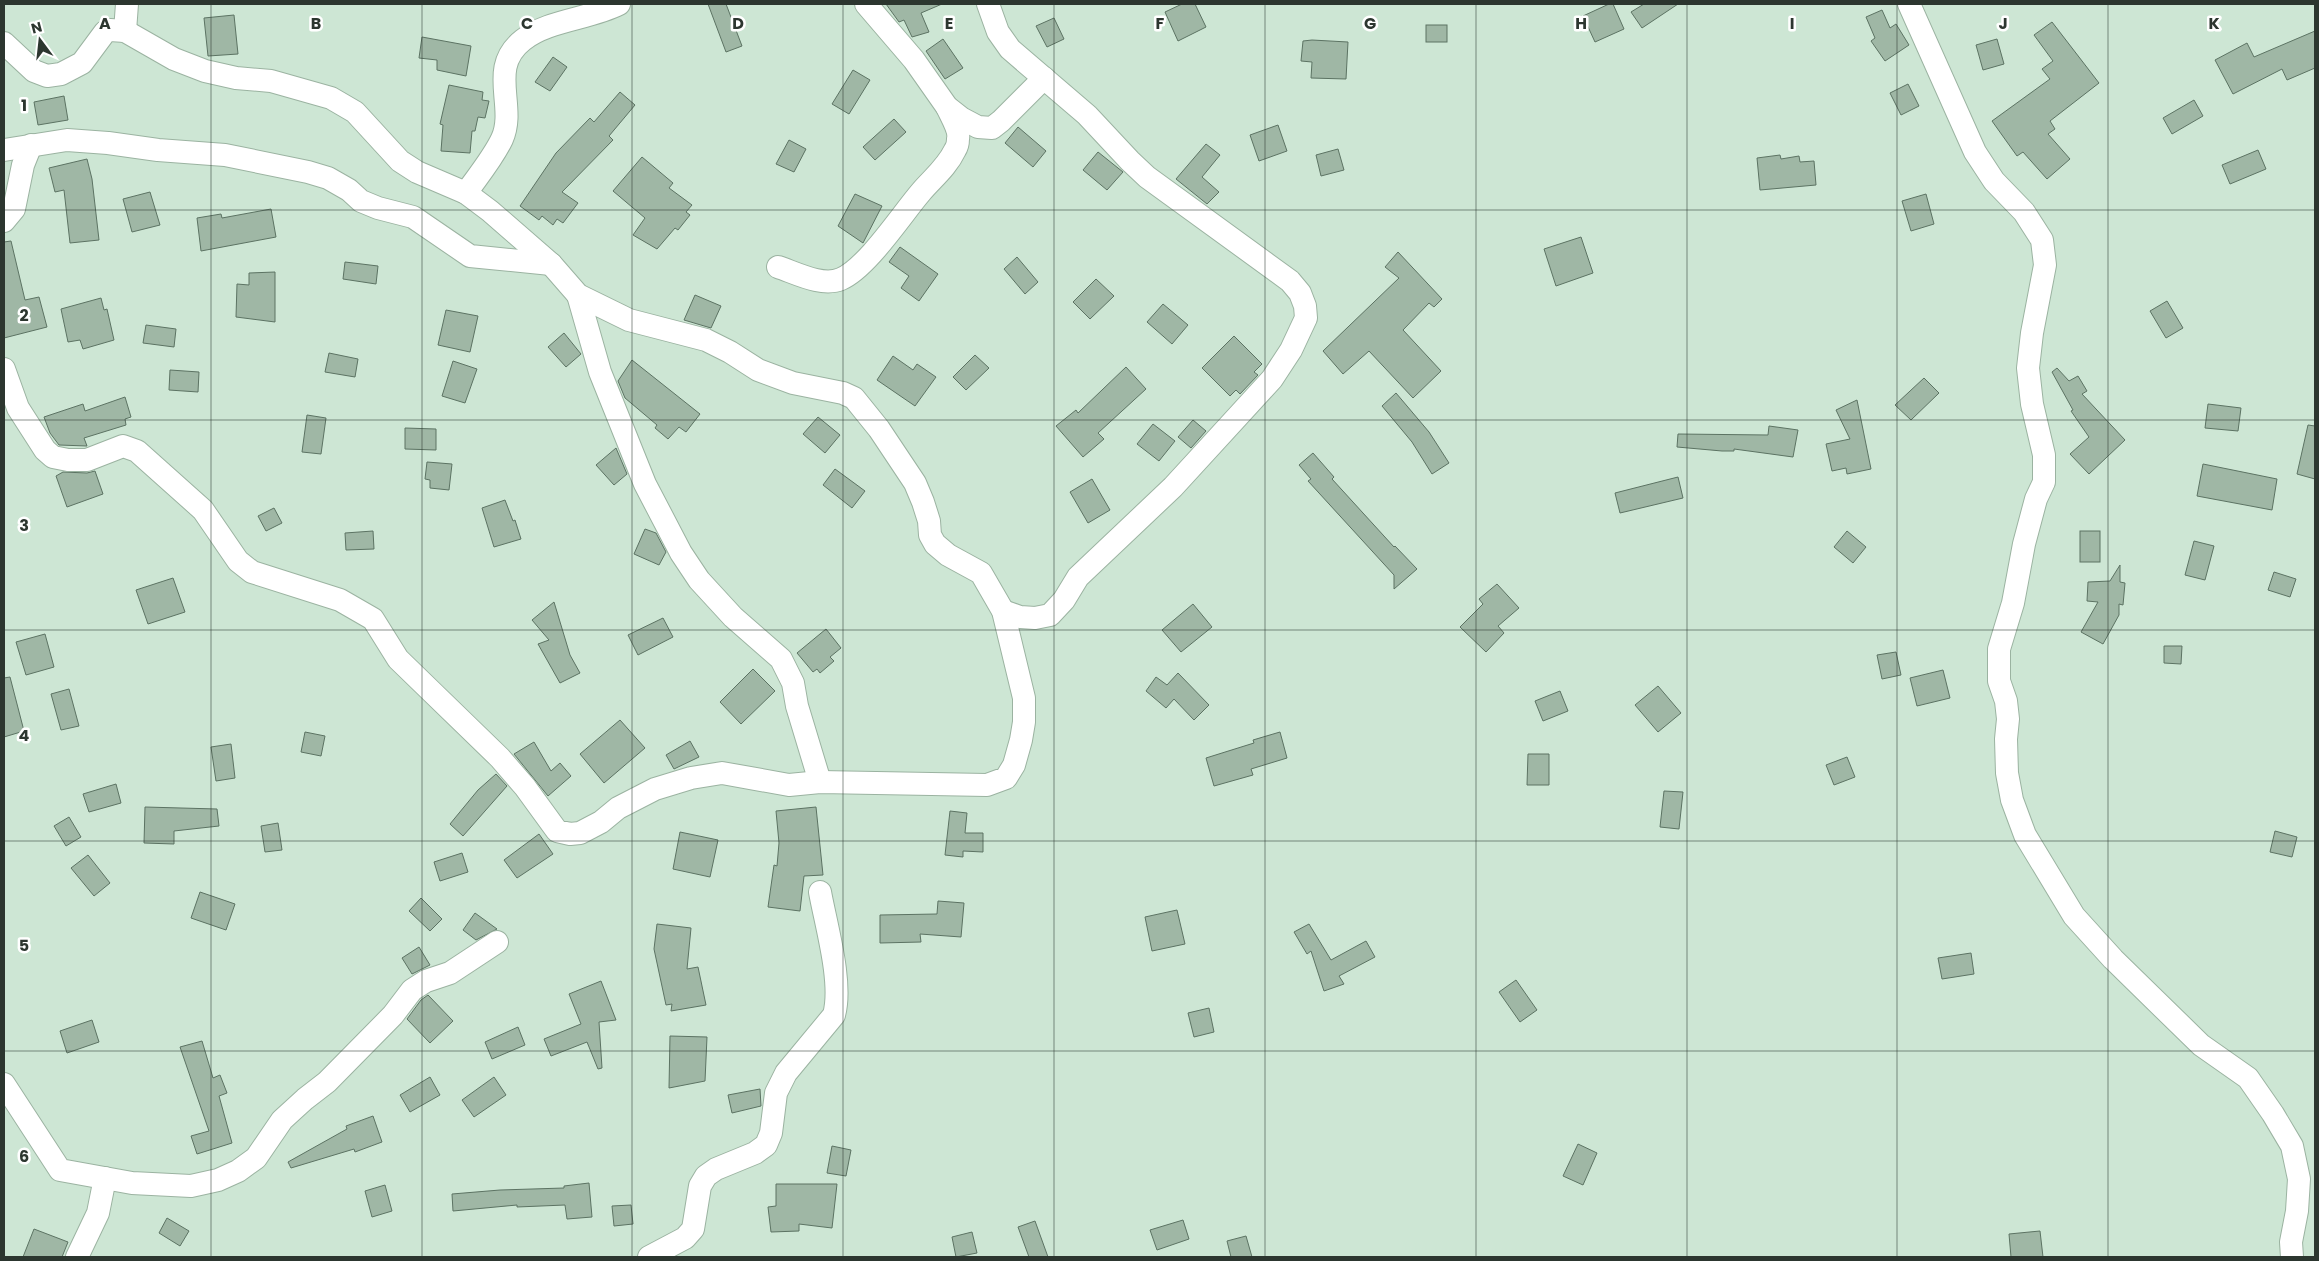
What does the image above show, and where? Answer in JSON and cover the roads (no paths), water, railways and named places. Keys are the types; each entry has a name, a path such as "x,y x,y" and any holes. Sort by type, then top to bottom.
{"street":[{"path":"125,31 127,4"},
{"path":"466,193 502,139 506,121 503,84 508,55 525,38 540,30 606,10 619,4"},
{"path":"778,267 819,280 831,281 841,279 880,244 922,190 941,172 956,150 959,137 947,107 914,60 866,4"},
{"path":"988,4 998,32 1010,49 1087,115 1147,178 1290,281 1300,293 1305,306 1306,318 1291,350 1272,379 1173,488 1078,578 1064,600 1050,614 1035,618 1020,617 1003,611"},
{"path":"1909,4 1975,152 1994,181 2024,212 2042,240 2045,265 2032,333 2028,368 2032,404 2044,455 2044,482 2034,508 2013,603 1999,649 1999,681 2006,701 2008,719 2006,739 2007,773 2012,800 2025,835 2074,916 2113,959 2202,1046 2248,1078 2273,1114 2292,1146 2299,1179 2297,1211 2291,1242 2292,1257"},
{"path":"4,44 34,71 47,76 61,74 82,63 105,32 110,30 125,31 174,59 205,71 236,78 271,81 331,98 355,112 400,162 417,172 466,193 551,264 578,295 629,320 706,340 730,352 758,370 793,383 843,393 854,398 879,429 915,483 929,521 930,535 935,544 948,554 981,573 1003,611 1024,698 1021,740 1014,765 1006,778 987,785 820,782 789,785 722,773 691,778 655,789 618,808 601,822 580,833 570,834 558,831 525,787 500,758 398,659 373,619 363,611 340,600 252,572 238,561 203,510 137,451 128,446 115,448 87,460 68,460 52,457 45,450 18,408 4,370"},
{"path":"947,107 961,118 978,127 992,128 1044,78"},
{"path":"4,150 67,140 225,155 308,172 328,178 349,190 361,201 378,208 413,217 470,256 551,264"},
{"path":"4,221 14,209 23,165 31,145"},
{"path":"578,295 600,372 649,492 681,553 704,587 733,617 781,658 793,683 797,706 820,782"},
{"path":"649,1257 685,1238 693,1229 700,1186 706,1176 716,1169 755,1153 766,1144 771,1133 776,1093 783,1080 834,1015 837,1006 835,975 820,892"},
{"path":"4,1084 60,1170 132,1183 191,1186 218,1180 238,1171 256,1158 282,1120 304,1099 327,1082 392,1015 412,990 426,981 450,973 497,942"},
{"path":"77,1257 98,1213 105,1178"}]}
